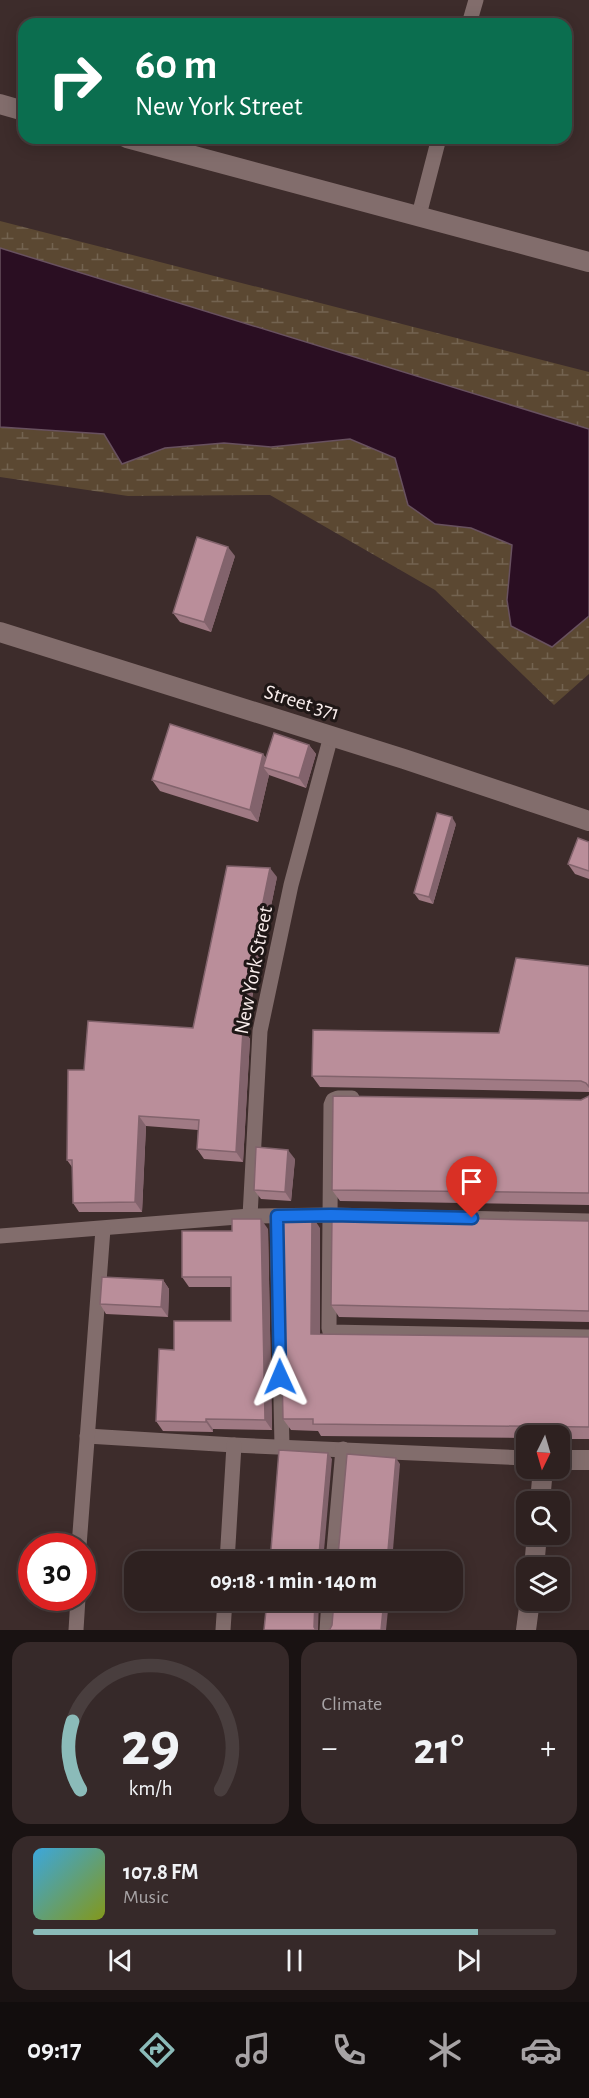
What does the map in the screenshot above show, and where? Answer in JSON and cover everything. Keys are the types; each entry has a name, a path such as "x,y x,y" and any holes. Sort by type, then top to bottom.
{"street":[{"path":"471,18 476,0"},
{"path":"0,104 18,109"},
{"path":"150,144 589,262"},
{"path":"419,215 437,144"},
{"name":"Street 371","path":"0,632 331,736 589,821"},
{"name":"New York Street","path":"250,1216 260,1031 291,885 331,736"},
{"path":"362,1098 338,1098 333,1100 331,1105 330,1332 589,1337"},
{"path":"0,1236 250,1216 331,1215 589,1221"},
{"path":"277,1216 282,1446"},
{"path":"81,1533 103,1229"},
{"path":"87,1436 516,1458"},
{"path":"228,1551 234,1445"},
{"path":"334,1551 343,1449"},
{"path":"570,1460 589,1460"},
{"path":"76,1630 77,1611"},
{"path":"223,1630 224,1611"},
{"path":"327,1630 328,1611"},
{"path":"526,1630 529,1611"}],"green space":[{"path":"0,221 589,372 589,674 554,705 435,590 270,495 128,496 0,477"}],"shaded area":[{"path":"0,248 589,429 589,616 552,647 511,626 507,600 512,545 471,528 435,524 408,505 395,458 350,439 271,447 224,443 165,448 122,464 104,434 0,427"}],"building":[{"path":"197,537 228,547 204,622 173,613"},
{"path":"170,724 263,754 250,810 152,780"},
{"path":"274,733 309,745 299,778 263,767"},
{"path":"437,813 452,817 429,897 414,893"},
{"path":"578,838 589,842 589,871 568,864"},
{"path":"227,866 270,868 237,1029 243,1030 236,1152 197,1149 199,1120 139,1116 135,1202 73,1203 72,1160 67,1160 68,1070 84,1070 88,1021 193,1028"},
{"path":"516,958 589,966 589,1087 581,1081 312,1076 313,1030 499,1033"},
{"path":"333,1096 581,1100 589,1096 589,1193 332,1190"},
{"path":"256,1147 288,1150 285,1192 254,1190"},
{"path":"279,1216 312,1216 311,1334 589,1337 589,1427 313,1424 313,1419 283,1419"},
{"path":"332,1216 589,1221 589,1311 331,1305"},
{"path":"232,1219 261,1219 265,1420 156,1421 159,1349 174,1350 174,1321 231,1321 231,1277 182,1277 182,1231 232,1231"},
{"path":"102,1277 163,1280 161,1307 100,1304"},
{"path":"279,1450 328,1453 319,1551 271,1551"},
{"path":"347,1454 396,1458 388,1551 338,1551"},
{"path":"266,1611 315,1611 316,1630 264,1630"},
{"path":"333,1611 383,1611 381,1630 329,1630 332,1625"}],"route":[{"path":"280,1377 277,1216 472,1218"}]}
